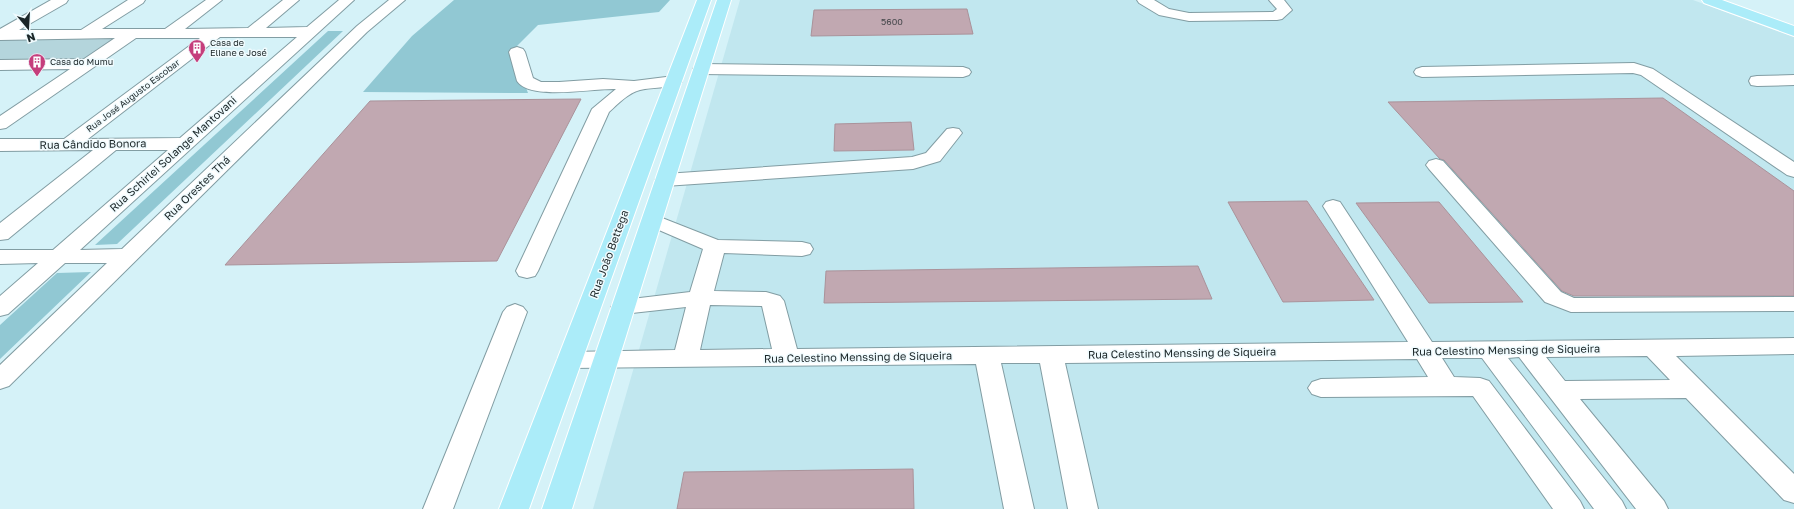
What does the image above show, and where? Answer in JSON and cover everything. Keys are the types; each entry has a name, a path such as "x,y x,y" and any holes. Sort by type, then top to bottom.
{"main road":[{"name":"Rua João Bettega","path":"514,509 704,0"},
{"path":"557,509 724,0"},
{"path":"1709,0 1790,27"}],"street":[{"path":"0,35 61,0"},
{"path":"85,34 138,0"},
{"path":"169,33 215,0"},
{"path":"252,32 292,0"},
{"name":"Rua Schirlei Solange Mantovani","path":"0,308 347,0"},
{"name":"Rua Orestes Thá","path":"0,380 362,29 398,0"},
{"path":"1144,0 1164,12 1189,17 1278,16 1285,10 1276,0"},
{"path":"0,35 311,32"},
{"name":"Rua José Augusto Escobar","path":"68,145 216,33"},
{"path":"0,124 132,34"},
{"path":"517,52 526,81 534,86 562,88 610,83 634,86 674,81"},
{"path":"0,65 87,64"},
{"path":"1422,72 1634,68 1647,72 1794,171"},
{"path":"701,69 963,72"},
{"path":"1756,81 1794,80"},
{"path":"527,271 601,109 620,94 634,86"},
{"path":"665,180 913,163 933,157 953,133"},
{"path":"0,234 112,144"},
{"name":"Rua Cândido Bonora","path":"4,148 112,144 185,144"},
{"path":"1436,165 1553,296 1563,302 1571,305 1794,304"},
{"path":"1332,206 1425,350 1446,386"},
{"path":"652,220 715,246 802,249"},
{"path":"685,358 715,246"},
{"path":"0,257 128,256"},
{"path":"623,307 700,298 766,299 772,301 787,358"},
{"path":"438,509 514,312"},
{"name":"Rua Celestino Menssing de Siqueira","path":"570,360 1794,346"},
{"path":"1654,348 1794,492"},
{"path":"1526,349 1653,509"},
{"path":"1489,350 1611,509"},
{"path":"987,355 1019,509"},
{"path":"1051,355 1083,509"},
{"path":"1322,388 1478,386 1482,388 1569,509"},
{"path":"1558,390 1693,389"}],"shaded area":[{"path":"454,0 670,0 659,12 538,25 512,51 528,93 363,92 412,36"},
{"path":"740,0 1693,0 1794,37 1794,509 593,509"},
{"path":"328,31 343,31 117,244 95,245"},
{"path":"125,36 86,61 0,62 0,37"},
{"path":"91,272 0,359 0,325 57,273"}],"building":[{"path":"967,9 973,34 811,36 814,10"},
{"path":"1663,98 1794,191 1794,296 1574,296 1562,291 1444,160 1440,159 1388,102"},
{"path":"581,99 497,261 225,265 370,101"},
{"path":"911,122 914,150 834,151 835,124"},
{"path":"1307,201 1374,300 1283,302 1228,202"},
{"path":"1439,202 1523,302 1429,303 1356,203"},
{"path":"1198,266 1212,299 824,303 826,271"},
{"path":"913,469 914,509 677,509 684,472"}],"place":[{"name":"Casa de Eliane e José","path":"197,63"},
{"name":"Casa do Mumu","path":"37,77"}]}
